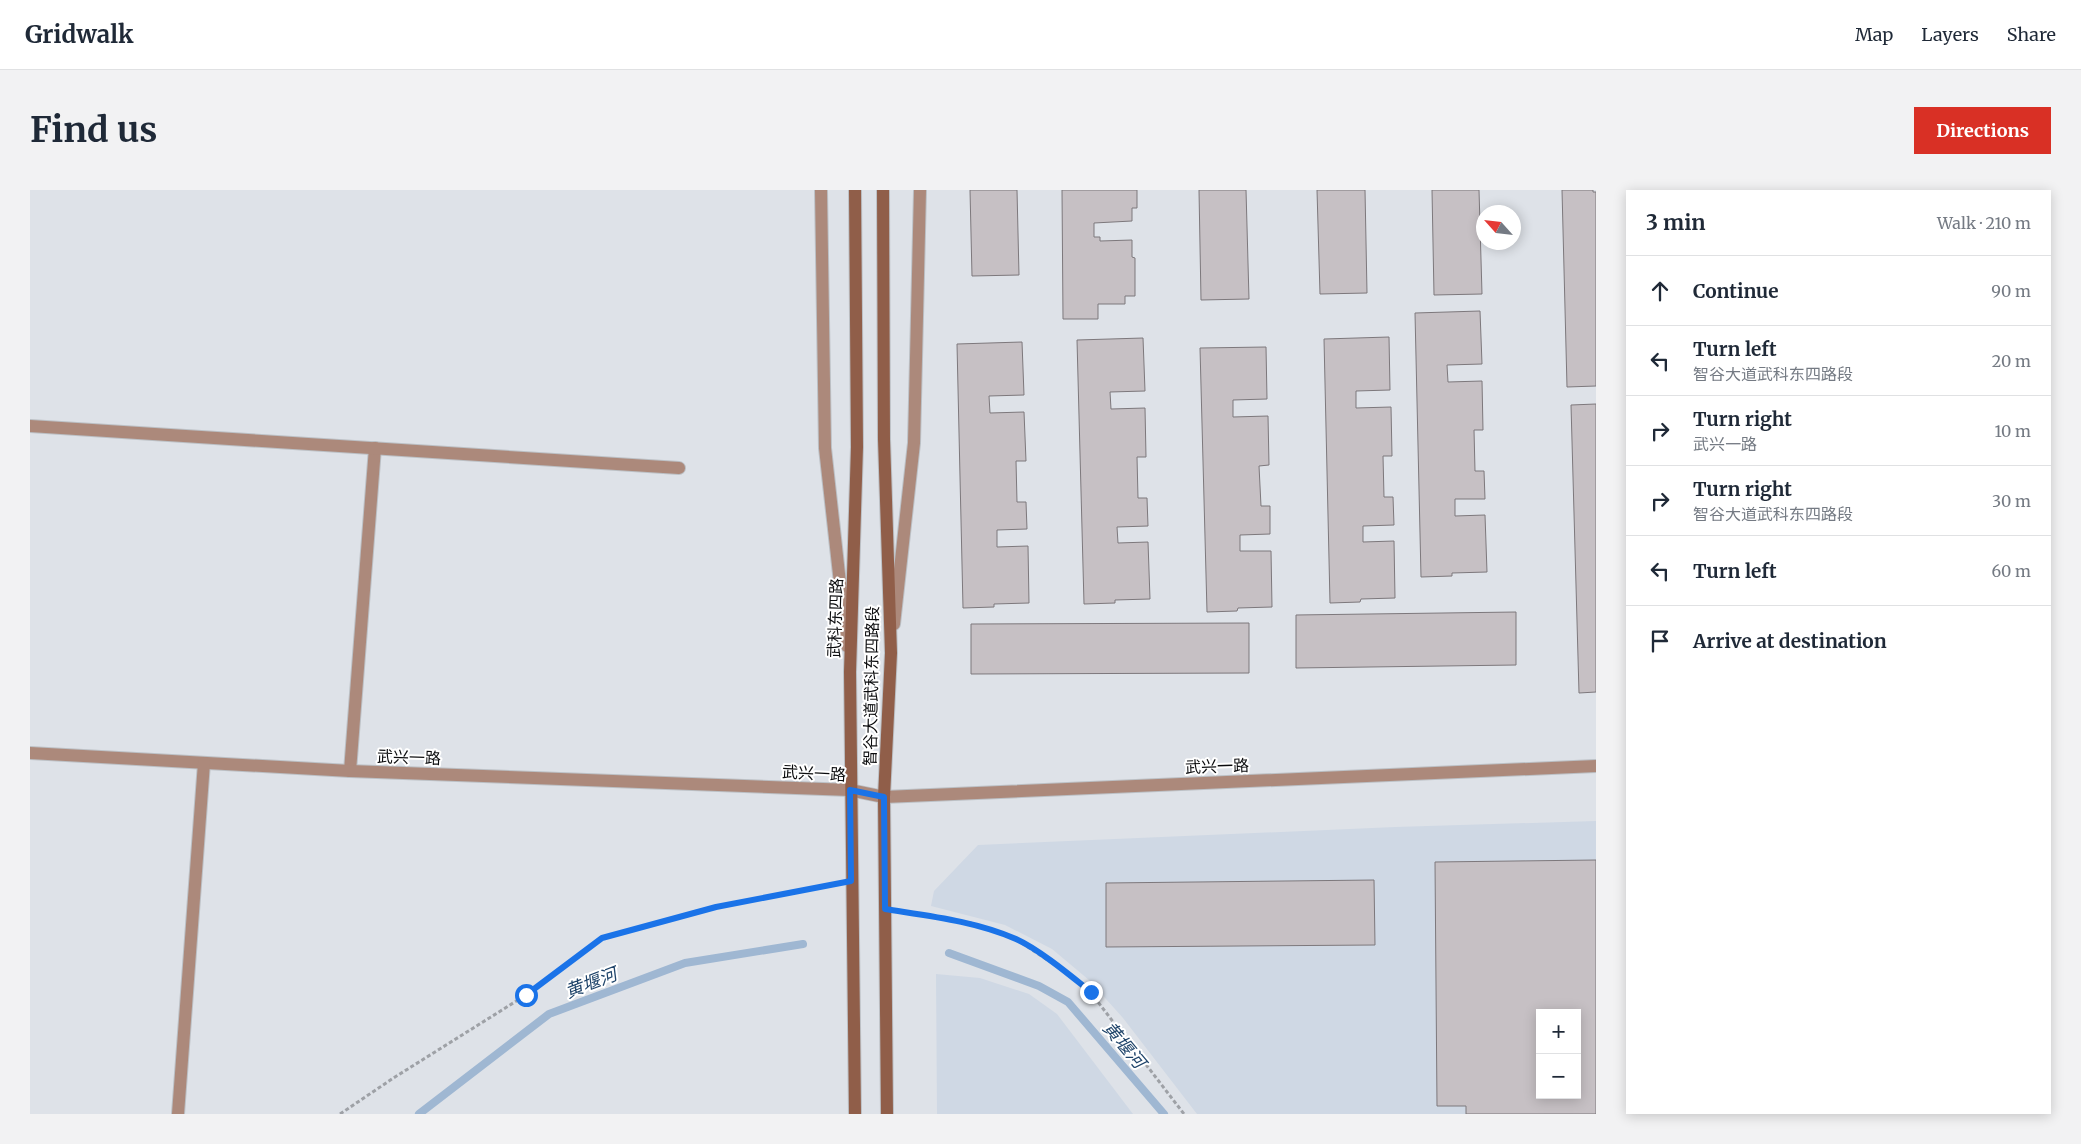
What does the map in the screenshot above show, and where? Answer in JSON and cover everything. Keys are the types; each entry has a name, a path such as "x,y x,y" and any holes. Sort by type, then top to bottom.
{"main road":[{"name":"武科东四路","path":"850,790 850,672 856,447 855,190"},
{"name":"智谷大道武科东四路段","path":"883,190 884,439 891,653 884,797 887,1114"},
{"path":"850,790 855,1114"}],"street":[{"path":"821,190 825,448 850,672"},
{"path":"891,653 914,443 920,190"},
{"path":"30,426 679,468"},
{"path":"350,771 375,448"},
{"name":"武兴一路","path":"30,753 350,771 850,790 884,797 1596,766"},
{"path":"178,1114 204,762"}],"path":[{"path":"340,1114 395,1077 526,995 602,938 716,907 851,881"},
{"path":"885,909 971,923 1017,940 1063,970 1091,992 1184,1114"}],"shaded area":[{"path":"1596,821 1596,1114 1197,1114 1123,1018 1089,980 1052,949 1005,925 931,906 934,891 978,845 1395,827"},
{"path":"936,974 980,978 1029,994 1057,1014 1133,1114 937,1114"}],"building":[{"path":"970,190 1017,190 1019,275 972,276"},
{"path":"1062,190 1137,190 1137,208 1132,208 1132,221 1094,223 1094,237 1100,237 1100,241 1132,240 1132,257 1135,258 1135,296 1125,296 1125,304 1098,304 1098,319 1063,319"},
{"path":"1199,190 1246,190 1249,299 1201,300"},
{"path":"1317,190 1365,190 1367,293 1320,294"},
{"path":"1432,190 1479,190 1479,205 1476,205 1476,250 1481,250 1482,294 1434,295"},
{"path":"1562,190 1593,190 1593,192 1596,192 1596,386 1567,387"},
{"path":"1480,311 1482,364 1447,365 1448,382 1482,381 1483,430 1474,430 1475,471 1484,471 1485,499 1455,499 1455,516 1485,515 1487,572 1452,573 1452,576 1421,577 1415,313"},
{"path":"1389,337 1390,390 1356,391 1356,408 1391,407 1392,456 1383,456 1384,497 1393,497 1394,525 1363,526 1363,542 1394,541 1395,598 1361,599 1360,602 1330,603 1324,339"},
{"path":"1143,338 1145,391 1110,392 1111,409 1145,408 1146,457 1137,457 1138,498 1147,498 1148,526 1117,527 1118,543 1148,542 1150,599 1115,600 1115,603 1084,604 1077,340"},
{"path":"1022,342 1024,395 989,396 990,413 1024,412 1026,461 1016,461 1017,502 1026,502 1027,529 997,530 997,547 1028,546 1029,603 994,604 994,607 963,608 957,344"},
{"path":"1266,347 1267,399 1233,400 1233,417 1268,416 1269,465 1259,466 1261,506 1270,506 1270,534 1240,535 1240,551 1271,551 1272,607 1238,608 1237,611 1207,612 1200,348"},
{"path":"1596,404 1596,692 1579,693 1571,405"},
{"path":"1516,612 1516,665 1296,668 1296,615"},
{"path":"1249,623 1249,673 971,674 971,624"},
{"path":"1596,860 1596,1114 1466,1114 1466,1106 1437,1106 1435,862"},
{"path":"1374,880 1375,945 1106,947 1106,883"}],"waterway":[{"name":"黄堰河","path":"419,1114 549,1014 685,963 803,944"},
{"name":"黄堰河","path":"949,953 1039,986 1068,1002 1164,1114"}],"route":[{"path":"526,995 602,938 716,907 851,881 850,790 884,797 885,909 971,923 1017,940 1063,970 1091,992"}]}
